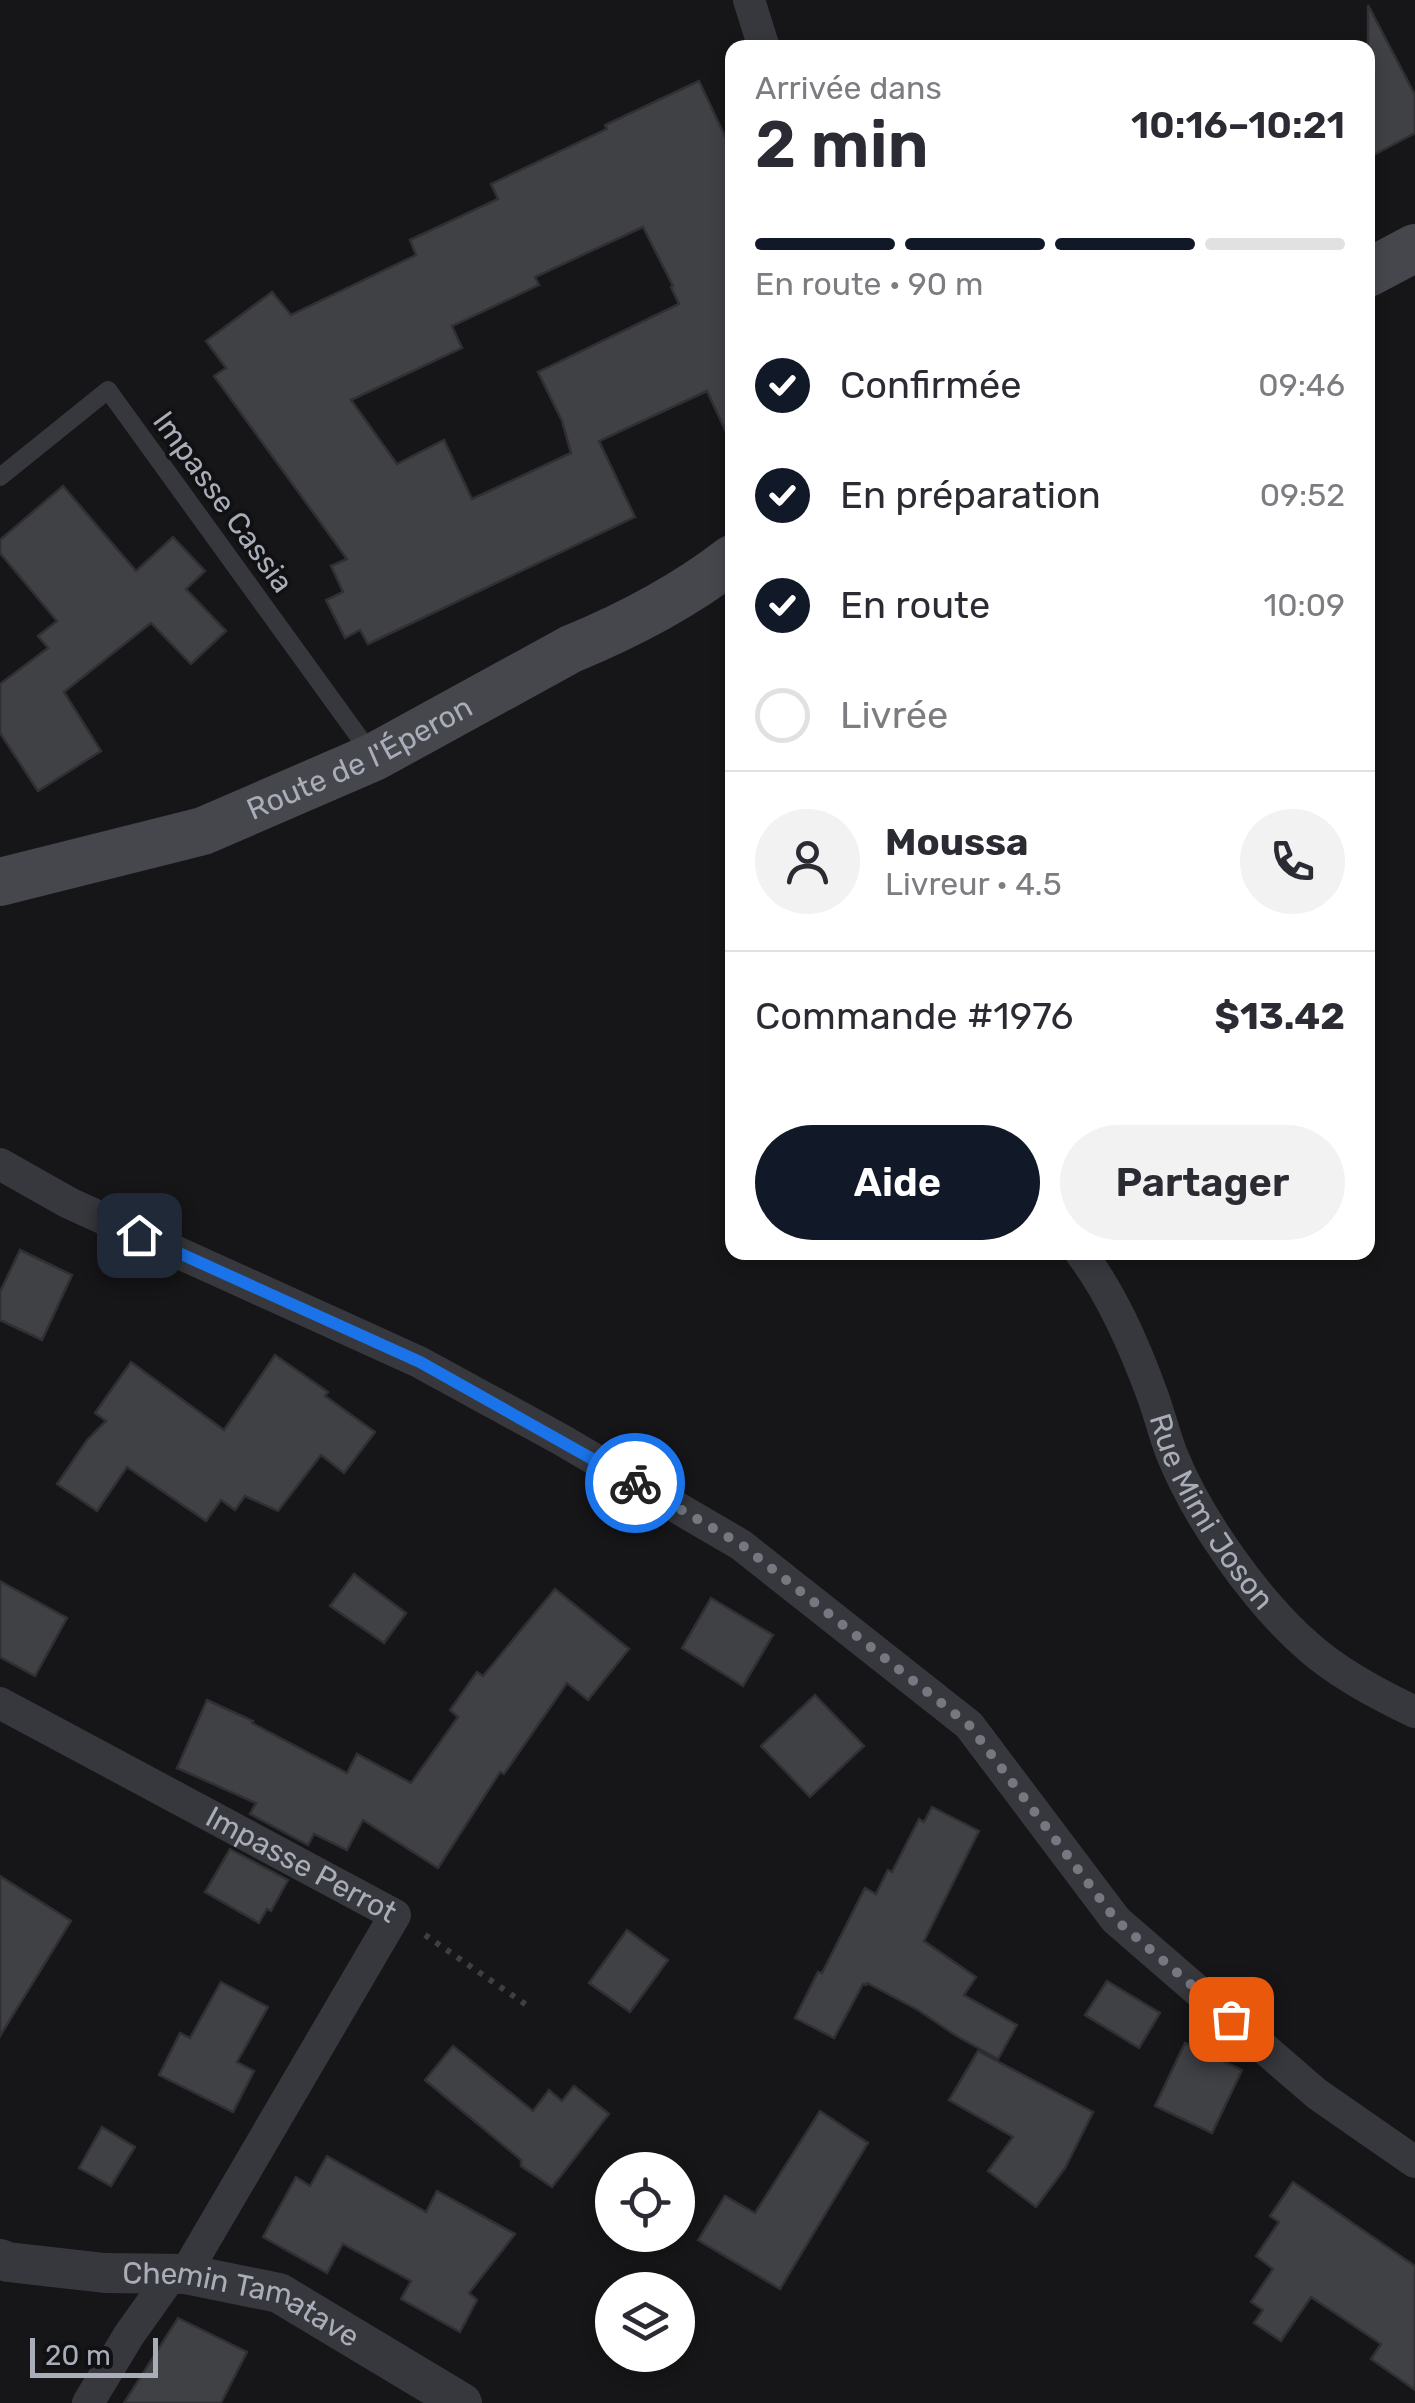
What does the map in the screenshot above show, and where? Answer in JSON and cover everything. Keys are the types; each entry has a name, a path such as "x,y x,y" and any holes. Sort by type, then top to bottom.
{"main road":[{"path":"1375,232 1415,212"},
{"path":"1375,268 1415,248"},
{"name":"Route de l'Éperon","path":"0,882 203,831 374,758 571,649 722,572"}],"street":[{"path":"749,0 762,40"},
{"path":"0,1164 69,1203 420,1362 742,1545 969,1725 1116,1920 1318,2094 1415,2162"},
{"name":"Rue Mimi Joson","path":"1085,1260 1124,1324 1172,1454 1204,1519 1259,1596 1312,1650 1376,1693 1415,1712"},
{"name":"Impasse Perrot","path":"0,1703 395,1915 179,2274 129,2334 88,2403"},
{"name":"Chemin Tamatave","path":"0,2259 105,2273 179,2274 279,2293 462,2403"}],"lane":[{"name":"Impasse Cassia","path":"0,477 108,390 374,758"}],"path":[{"path":"395,1915 528,2006"}],"building":[{"path":"1368,5 1415,95 1415,133 1375,154 1375,40 1368,40"},
{"path":"699,81 725,136 725,430 707,391 599,441 635,517 368,644 360,630 345,638 326,600 343,592 331,566 347,559 214,376 226,368 206,341 272,292 291,315 416,255 410,240 498,199 491,184 607,129 605,125","holes":["643,227 679,304 538,372 562,421 571,453 472,499 444,440 397,464 351,400 462,348 452,326 539,285 535,277"]},
{"path":"63,486 136,571 173,537 205,571 186,589 226,631 191,664 151,623 64,692 101,751 38,791 0,733 0,684 48,648 38,636 57,621 0,553 0,540"},
{"path":"20,1250 72,1275 42,1340 0,1320 0,1292"},
{"path":"275,1355 328,1392 325,1396 375,1432 344,1473 321,1455 278,1511 245,1496 235,1510 221,1500 206,1521 127,1467 97,1511 57,1484 87,1440 106,1421 95,1413 131,1362 224,1430"},
{"path":"354,1574 406,1613 384,1643 330,1606"},
{"path":"0,1581 67,1618 35,1676 0,1657"},
{"path":"555,1589 629,1649 588,1700 567,1683 504,1774 500,1772 438,1868 363,1820 347,1850 314,1834 308,1845 250,1814 256,1803 177,1768 207,1700 347,1773 357,1754 411,1783 458,1717 450,1710 477,1672 483,1676"},
{"path":"711,1598 773,1635 743,1686 682,1648"},
{"path":"815,1695 864,1746 810,1797 761,1746"},
{"path":"932,1807 979,1831 924,1941 976,1977 964,1995 1017,2025 998,2059 867,1983 834,2038 795,2018 865,1888 876,1894 919,1819 924,1822"},
{"path":"230,1849 288,1880 271,1911 267,1909 259,1923 205,1892"},
{"path":"0,1876 71,1921 0,2036"},
{"path":"627,1930 668,1960 630,2012 589,1983"},
{"path":"1107,1981 1160,2013 1139,2048 1085,2015"},
{"path":"221,1982 268,2007 237,2062 254,2071 233,2112 159,2075 180,2033 190,2038"},
{"path":"1185,2043 1242,2070 1212,2133 1155,2106"},
{"path":"453,2046 533,2111 549,2090 562,2101 574,2086 609,2114 552,2187 521,2166 521,2160 425,2080"},
{"path":"978,2051 1093,2112 1065,2168 1036,2207 988,2171 1013,2137 949,2100"},
{"path":"820,2111 868,2143 780,2289 698,2240 725,2196 755,2213"},
{"path":"102,2127 135,2147 111,2186 79,2168"},
{"path":"327,2156 426,2212 437,2191 515,2234 469,2293 477,2300 460,2332 401,2299 411,2281 343,2244 327,2273 263,2237 296,2177 310,2186"},
{"path":"1293,2182 1415,2266 1415,2390 1371,2359 1381,2344 1311,2297 1281,2341 1254,2323 1263,2310 1251,2302 1273,2269 1256,2256 1279,2222 1270,2216"},
{"path":"178,2318 247,2352 221,2403 124,2403"}],"way so far":[{"path":"635,1483 742,1545 969,1725 1116,1920 1231,2019"}],"route":[{"path":"139,1235 420,1362 635,1483"}]}
